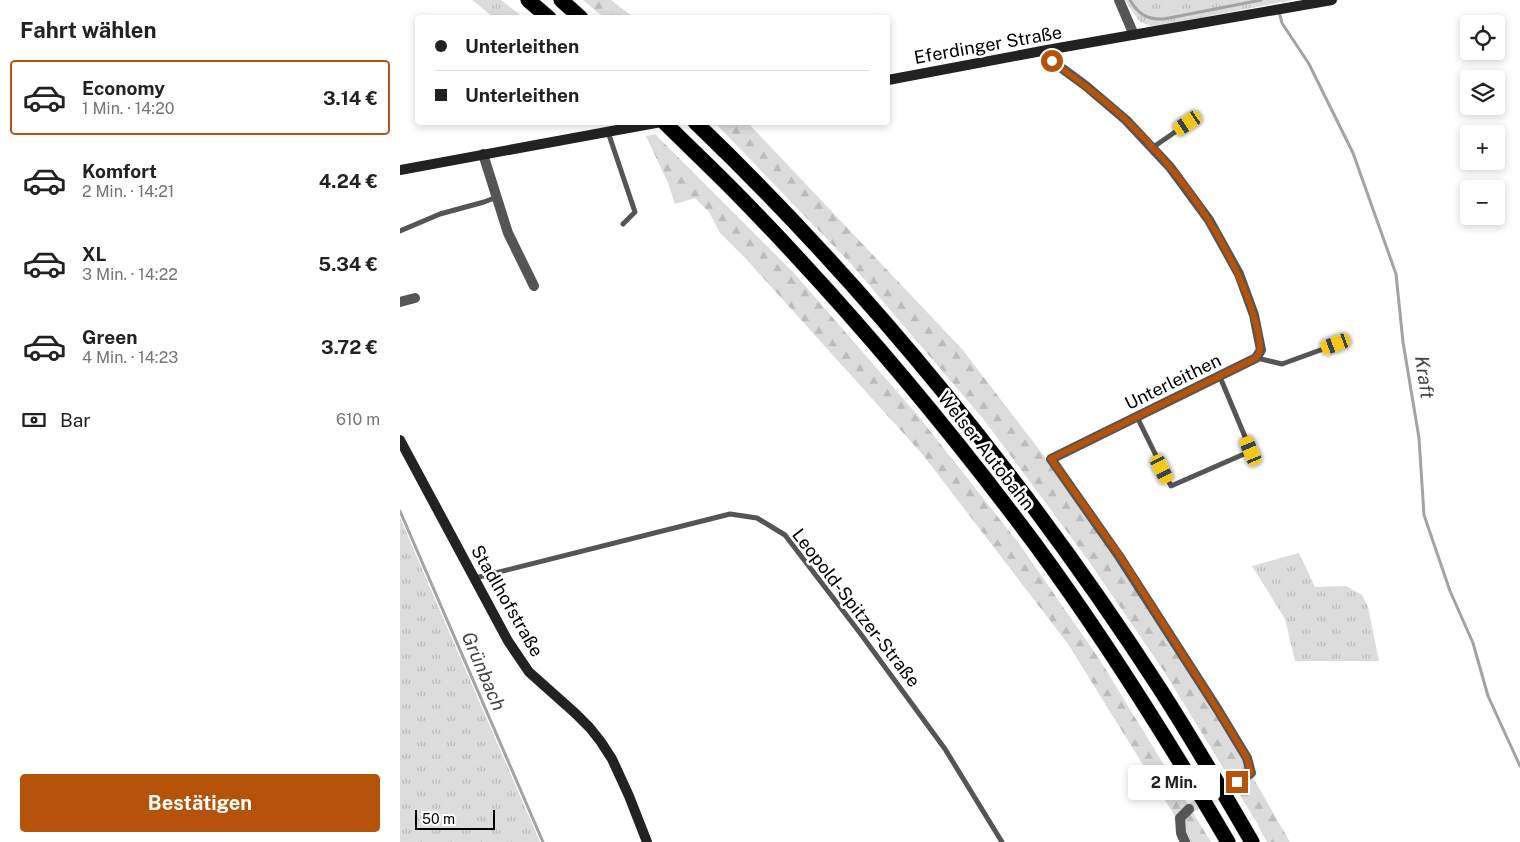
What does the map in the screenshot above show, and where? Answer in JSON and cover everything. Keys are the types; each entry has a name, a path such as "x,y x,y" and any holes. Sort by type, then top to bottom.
{"highway":[{"path":"528,0 546,15"},
{"path":"561,0 578,15"},
{"name":"Welser Autobahn","path":"665,125 742,199 837,302 923,401 976,467 1036,545 1143,702 1228,842"},
{"name":"Welser Autobahn","path":"699,127 782,210 856,289 991,452 1054,534 1160,688 1252,842"}],"main road":[{"name":"Eferdinger Straße","path":"890,80 1332,0"},
{"path":"400,170 646,125"},
{"name":"Stadlhofstraße","path":"400,440 517,656 534,677 590,728 612,759 647,842"}],"street":[{"path":"1119,0 1134,35"},
{"path":"1048,50 1052,61 1086,86 1126,120 1170,167 1209,220 1239,274 1254,315 1261,350 1256,358"},
{"path":"483,154 508,233 534,286"},
{"path":"400,302 415,298"},
{"name":"Unterleithen","path":"1237,782 1251,773 1247,758 1120,556 1051,459 1256,358"},
{"path":"1185,842 1181,833 1180,818 1189,809"}],"lane":[{"path":"1152,148 1188,123"},
{"path":"608,132 635,212 623,224"},
{"path":"400,231 440,214 496,197"},
{"path":"1256,358 1282,364 1336,344"},
{"path":"1137,417 1171,486 1251,451 1220,377"},
{"name":"Leopold-Spitzer-Straße","path":"474,578 730,514 757,518 785,535 860,633 945,749 1002,842"}],"green space":[{"path":"472,0 501,0 520,15 491,15"},
{"path":"583,0 611,0 630,15 601,15"},
{"path":"1125,0 1293,0 1153,27 1140,22"},
{"path":"717,125 750,125 962,349 1044,456 1133,583 1209,701 1290,842 1267,842 1165,673 1088,560 984,420 851,264"},
{"path":"655,134 794,273 920,418 1020,545 1100,660 1211,842 1191,842 1068,644 923,455 746,259 720,233 709,212 695,198 675,204 668,183 646,136"},
{"path":"400,518 540,842 400,842"},
{"path":"1299,553 1315,587 1346,586 1362,595 1368,607 1379,661 1295,661 1285,619 1252,566"}],"waterway":[{"path":"1130,0 1136,9 1144,15 1158,19 1261,0"},
{"name":"Kraft","path":"1279,12 1282,23 1309,64 1353,153 1396,274 1403,342 1419,438 1424,515 1450,591 1473,643 1488,696 1520,766"},
{"name":"Grünbach","path":"400,511 543,842"}],"tunnel":[{"path":"1189,809 1237,782"}],"route":[{"path":"1052,61 1086,86 1126,120 1170,167 1209,220 1239,274 1254,315 1261,350 1256,358 1249,363 1051,459 1120,556 1247,758 1251,773 1237,782"}]}
